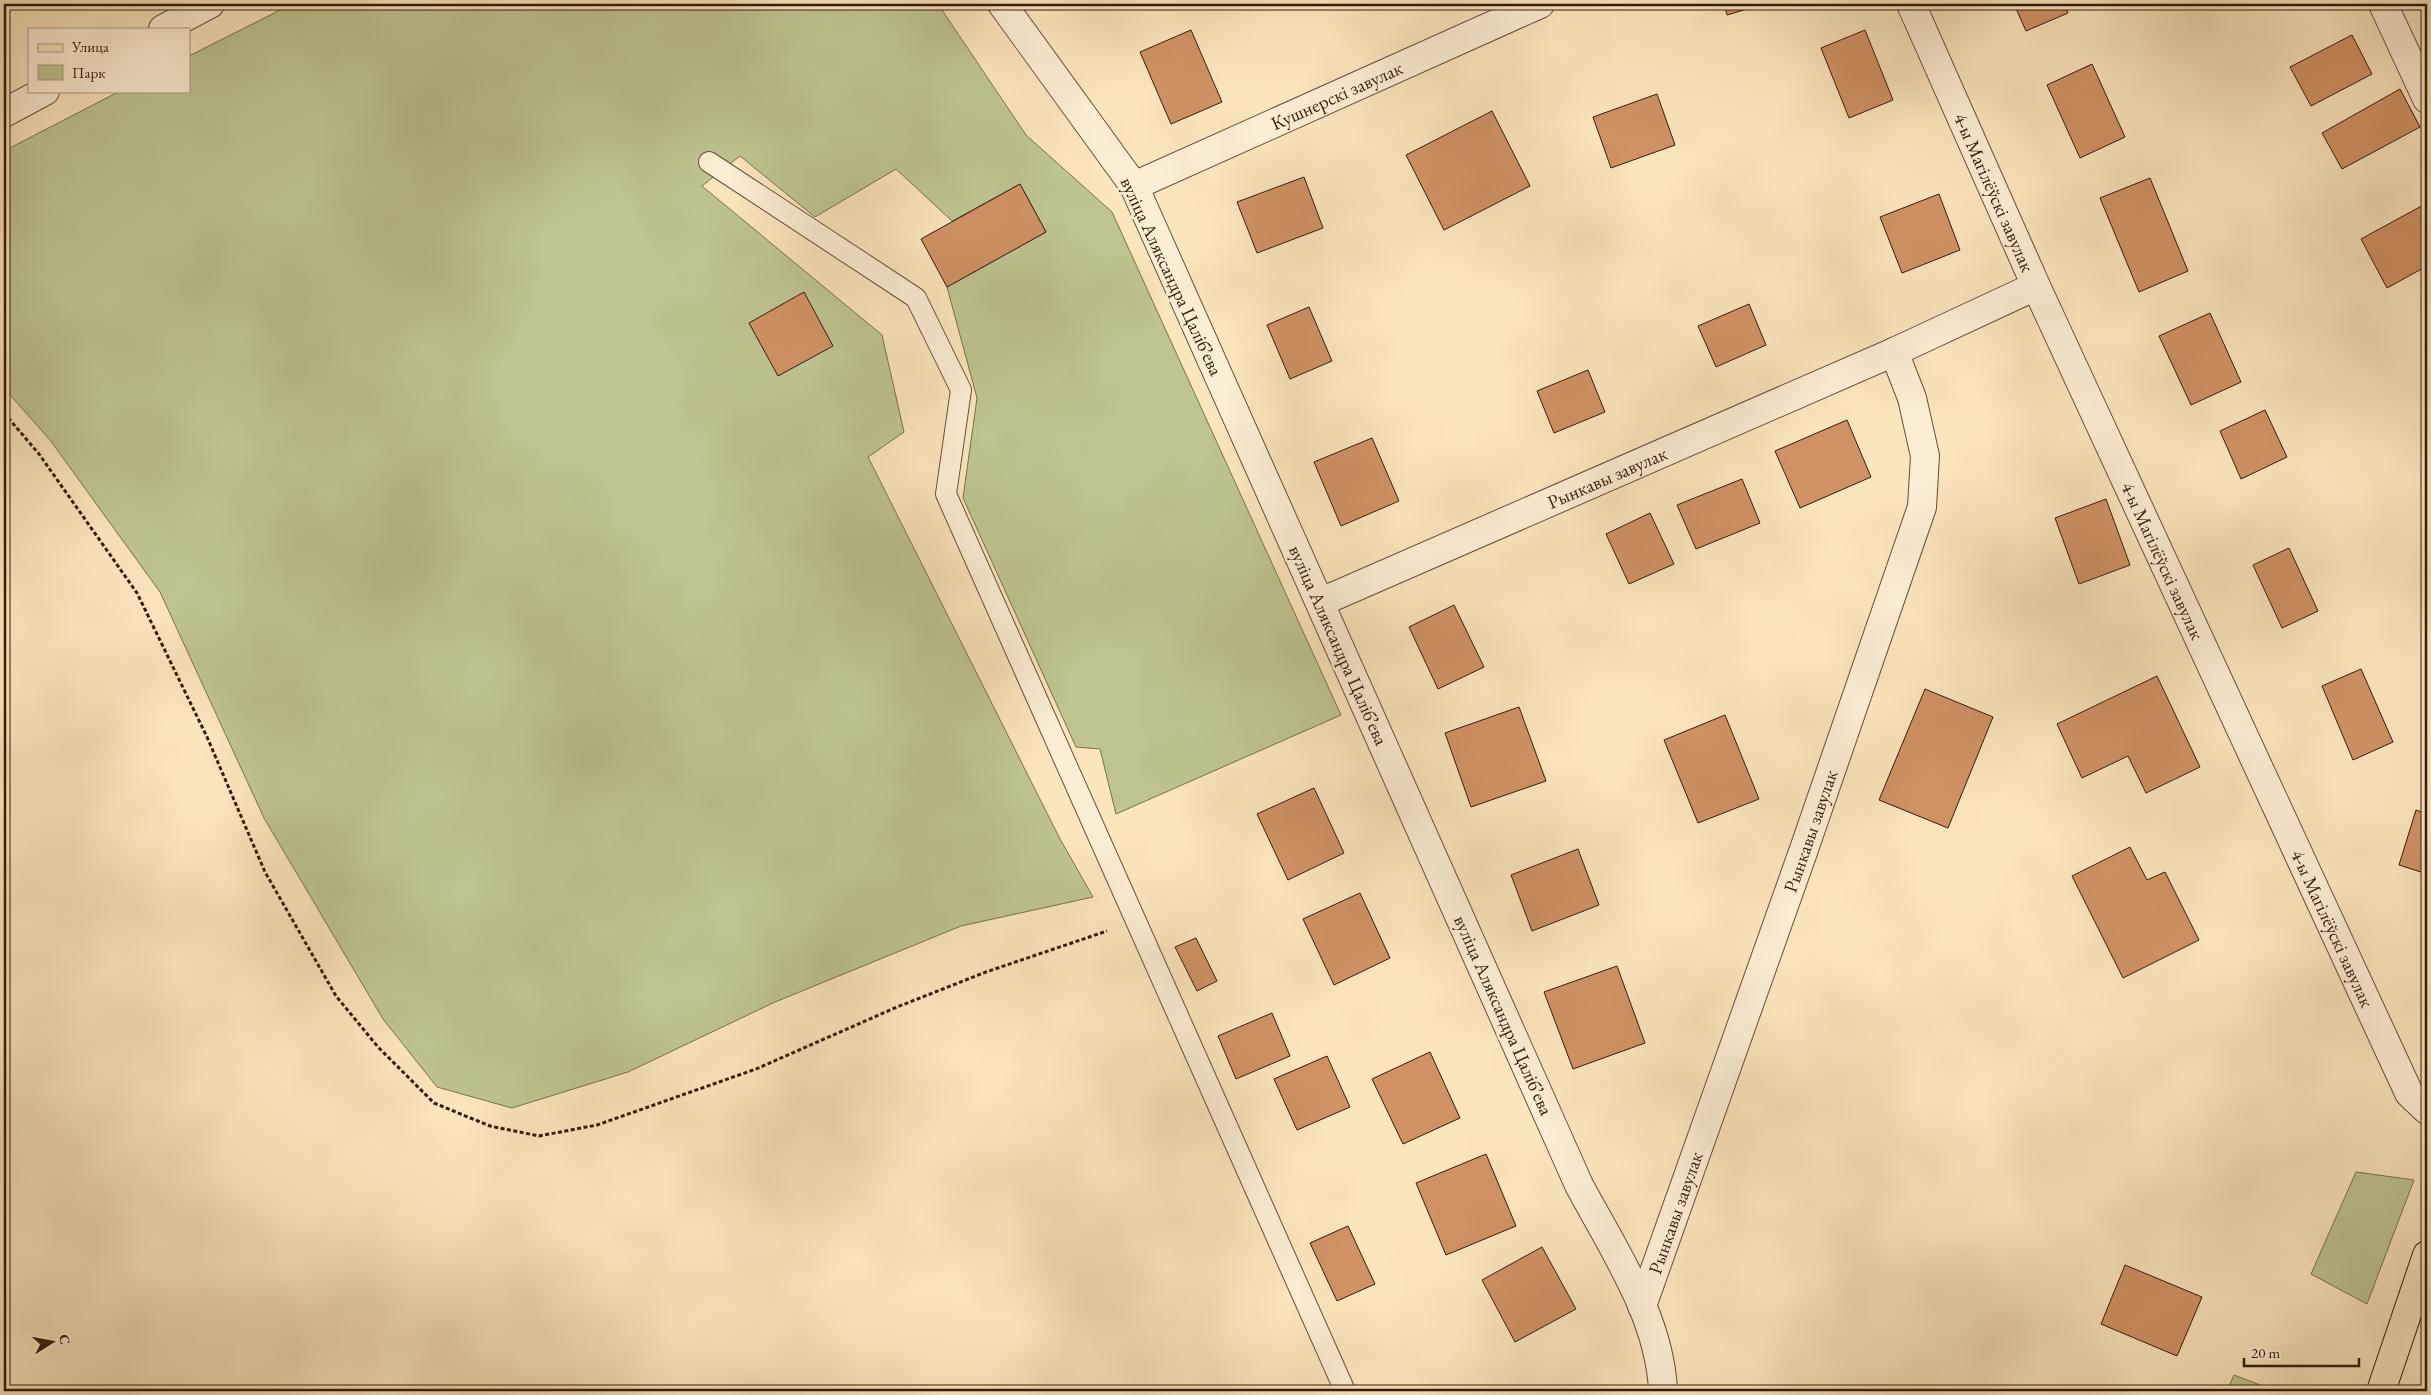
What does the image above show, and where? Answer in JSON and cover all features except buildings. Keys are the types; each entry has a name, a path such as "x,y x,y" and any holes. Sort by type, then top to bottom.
{"main road":[{"path":"2381,1391 2427,1254"}],"street":[{"path":"165,28 210,4"},
{"name":"вуліца Аляксандра Цалібʼева","path":"1002,4 1134,186 1321,602 1579,1185 1642,1306 1662,1366 1663,1391"},
{"name":"Кушнерскі завулак","path":"1134,186 1540,4"},
{"name":"4-ы Магілёўскі завулак","path":"1911,4 2036,286 2409,1093 2427,1110"},
{"path":"2383,4 2427,98"},
{"path":"4,113 43,92"},
{"name":"Рынкавы завулак","path":"1321,602 1894,352 2036,286"},
{"name":"Рынкавы завулак","path":"1642,1306 1922,506 1925,456 1912,398 1894,352"}],"lane":[{"path":"708,162 916,298 961,390 946,494 1345,1391"}],"path":[{"path":"4,413 39,454 137,593 207,737 265,872 336,996 378,1047 434,1103 490,1126 539,1136 597,1125 756,1069 897,1007 986,972 1136,921"}],"green space":[{"path":"292,4 938,4 1026,135 1112,212 1341,715 1116,814 1100,749 1076,747 963,498 977,398 947,287 1046,232 1020,184 952,221 896,169 815,217 740,156 702,186 882,335 904,432 868,457 1060,839 1093,897 961,926 775,1002 628,1072 512,1108 437,1087 383,1019 264,818 160,592 50,440 4,388 4,151 118,92 190,92 190,55"},
{"path":"2356,1172 2414,1180 2367,1304 2311,1274"},
{"path":"2234,1375 2276,1391 2227,1391"}]}
